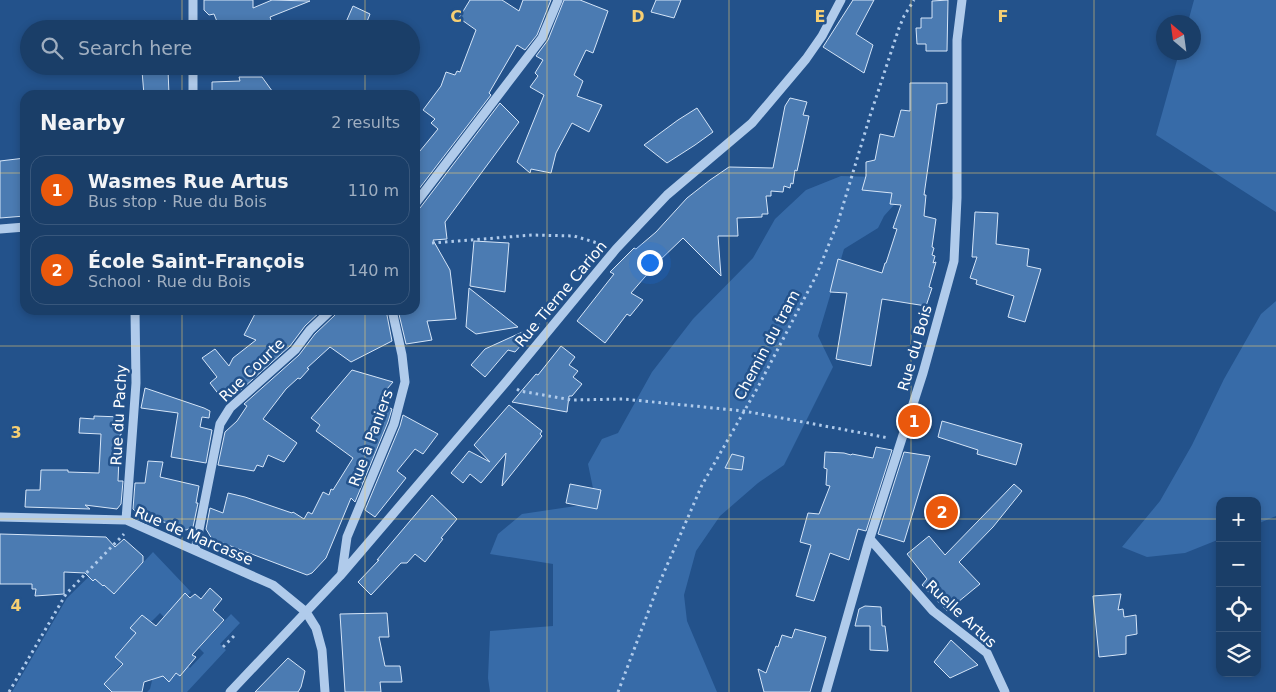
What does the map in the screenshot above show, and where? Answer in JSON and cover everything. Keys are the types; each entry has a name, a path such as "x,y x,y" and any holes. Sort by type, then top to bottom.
{"street":[{"path":"193,0 193,20"},
{"path":"420,197 542,38 558,0"},
{"name":"Rue Tierne Carion","path":"230,692 342,573 506,382 616,249 667,195 732,142 752,123 806,59 822,36 841,0"},
{"name":"Rue du Bois","path":"826,692 870,539 923,373 954,261 958,198 957,40 962,0"},
{"path":"193,75 194,90"},
{"path":"0,229 20,227"},
{"name":"Rue du Pachy","path":"130,521 136,383 135,315"},
{"name":"Rue Courte","path":"195,550 220,424 230,408 295,350 310,330 326,315"},
{"name":"Rue à Paniers","path":"342,573 347,537 394,424 405,382 402,355 393,315"},
{"name":"Rue de Marcasse","path":"0,517 130,521 273,585 306,612"},
{"name":"Ruelle Artus","path":"870,539 933,611 987,654 1005,692"},
{"path":"306,612 316,628 322,650 325,692"}],"path":[{"name":"Chemin du tram","path":"618,692 658,586 699,492 816,276 838,222 894,42 904,16 914,0"},
{"path":"432,243 533,235 574,236 616,249"},
{"path":"520,391 572,400 624,400 744,411 902,440"},
{"path":"9,692 66,594 130,521"},
{"path":"223,647 236,634"}],"shaded area":[{"path":"1194,0 1276,0 1276,212 1156,135 1177,60 1201,60 1201,15 1190,15"},
{"path":"841,176 878,177 903,195 884,216 878,228 844,249 818,336 833,367 784,465 758,483 720,516 696,551 684,595 687,621 717,692 490,692 488,678 490,631 553,626 553,564 490,554 498,534 522,514 596,503 588,464 602,439 618,433 652,372 693,319 753,258 775,219 806,190"},
{"path":"1276,301 1276,516 1261,522 1261,497 1216,497 1216,541 1185,553 1147,557 1122,547 1160,501 1192,445 1224,379 1261,314"},
{"path":"153,552 191,592 165,618 160,613 118,652 126,659 114,672 133,692 12,692 67,598 113,553 126,581"},
{"path":"231,614 240,623 220,644 226,650 187,692 147,692 150,689 154,672 178,658 190,668 204,653 199,648"}],"building":[{"path":"204,0 253,0 253,8 272,0 310,1 270,17 271,20 216,20 214,14 209,15 204,10"},
{"path":"470,0 502,0 519,11 523,0 551,0 537,35 525,50 517,45 489,93 491,95 420,187 420,151 438,129 431,123 435,119 423,110 441,86 446,72 455,75 457,71 460,72 476,30 459,18"},
{"path":"564,0 580,0 608,11 593,53 586,50 574,75 583,81 577,96 602,105 589,132 572,123 556,153 551,173 531,169 530,173 517,162 544,95 530,87 538,76 535,73 543,60 536,56 548,40"},
{"path":"656,0 681,0 674,18 651,12"},
{"path":"853,0 874,0 856,34 873,45 864,73 823,47"},
{"path":"948,0 947,51 926,51 926,44 917,44 916,28 921,28 921,18 932,18 932,1"},
{"path":"353,6 370,14 368,20 347,20"},
{"path":"142,75 168,75 169,90 144,90"},
{"path":"239,77 262,77 271,90 212,90 212,82 240,81"},
{"path":"910,83 947,83 947,103 937,104 924,195 926,195 924,216 936,219 932,255 935,256 933,263 936,262 929,287 932,288 926,306 882,299 871,366 836,359 847,293 830,292 838,259 882,273 897,229 893,228 901,205 890,204 892,193 862,190 866,176 866,162 875,160 880,134 894,137 901,110 910,111"},
{"path":"790,98 807,102 803,115 809,116 793,184 791,183 790,188 784,186 783,192 771,191 771,196 766,196 768,214 762,214 762,217 737,218 738,236 718,236 721,276 683,238 657,263 631,293 643,300 630,316 627,314 605,343 577,321 614,274 610,272 634,248 636,249 656,232 687,198 710,180 729,167 773,168 785,106"},
{"path":"500,103 519,122 445,222 447,239 433,240 450,270 456,319 427,321 432,340 406,344 399,315 420,315 420,208"},
{"path":"697,108 713,132 695,145 667,163 644,145 678,120"},
{"path":"20,159 20,216 0,218 0,161"},
{"path":"975,212 998,213 996,244 1029,249 1027,266 1041,269 1025,322 1008,317 1014,296 976,284 977,280 970,278 977,257 972,257"},
{"path":"474,241 509,243 505,292 470,286"},
{"path":"469,288 518,327 476,334 466,327"},
{"path":"254,315 317,315 305,326 290,346 234,396 226,391 220,396 210,383 217,377 202,358 215,349 229,366 233,358 256,340 244,335"},
{"path":"335,315 387,315 392,341 351,362 330,347 307,368 309,369 300,379 298,378 286,389 263,419 297,443 284,462 268,455 263,467 257,465 254,471 218,465 225,432 237,421 247,406 244,404 299,355 315,334"},
{"path":"540,324 515,352 508,350 485,377 471,365 485,349"},
{"path":"561,346 575,357 569,365 578,371 573,377 582,384 572,396 569,396 567,412 512,402 536,374 538,375"},
{"path":"352,370 393,382 387,389 392,393 384,405 392,409 355,502 351,498 326,558 312,573 307,575 212,539 206,529 210,508 223,513 228,493 293,512 304,519 308,512 312,514 323,492 329,495 331,489 333,490 353,458 316,431 320,425 311,418"},
{"path":"145,388 210,411 209,418 202,417 200,427 212,430 206,463 171,457 178,413 141,408"},
{"path":"509,405 542,431 540,434 542,436 502,486 506,453 481,483 470,474 463,483 451,473 469,451 490,462 474,445"},
{"path":"403,415 438,434 423,454 415,449 397,471 406,478 375,517 365,510"},
{"path":"94,416 122,417 118,481 123,481 121,504 117,509 85,505 90,509 25,507 26,490 40,490 41,470 99,473 101,434 79,433 80,418 94,419"},
{"path":"942,421 1022,444 1016,465 977,454 978,450 938,437"},
{"path":"876,447 892,450 866,531 858,529 849,560 830,553 814,601 796,596 811,545 800,542 808,513 819,514 830,486 826,485 825,452 873,458"},
{"path":"904,452 930,456 904,542 878,534"},
{"path":"732,454 744,457 742,470 725,468"},
{"path":"148,461 163,462 160,477 199,486 193,527 186,530 150,517 150,513 133,509 135,483 145,483"},
{"path":"570,484 601,490 597,509 566,503"},
{"path":"1014,484 1022,491 993,527 959,562 980,584 947,611 922,585 927,579 907,554 929,536 945,555"},
{"path":"432,495 457,519 425,562 415,554 407,563 401,563 371,595 358,582 379,560 377,560"},
{"path":"0,534 106,537 115,547 124,539 143,556 143,562 114,594 95,579 93,581 85,573 64,572 64,594 35,596 36,589 32,589 32,584 0,584"},
{"path":"210,588 222,599 213,610 224,620 192,655 196,657 180,676 176,673 169,682 163,676 144,682 142,692 112,692 104,684 123,664 115,657 136,633 130,628 142,615 156,626 185,593 190,598 195,594 201,599"},
{"path":"1121,594 1118,610 1123,609 1124,617 1136,615 1137,634 1126,636 1126,654 1099,657 1093,596"},
{"path":"865,606 881,607 882,626 885,626 888,651 870,650 870,626 855,626 859,609"},
{"path":"387,613 389,637 379,637 385,666 400,666 402,682 380,682 381,692 345,692 340,614"},
{"path":"795,629 826,637 810,692 764,692 758,669 766,673 782,635 792,638"},
{"path":"951,640 978,665 950,678 934,662"},
{"path":"288,658 305,671 298,692 255,692"}],"place":[{"name":"Wasmes Rue Artus","path":"914,421"},
{"name":"École Saint-François","path":"942,512"}]}
